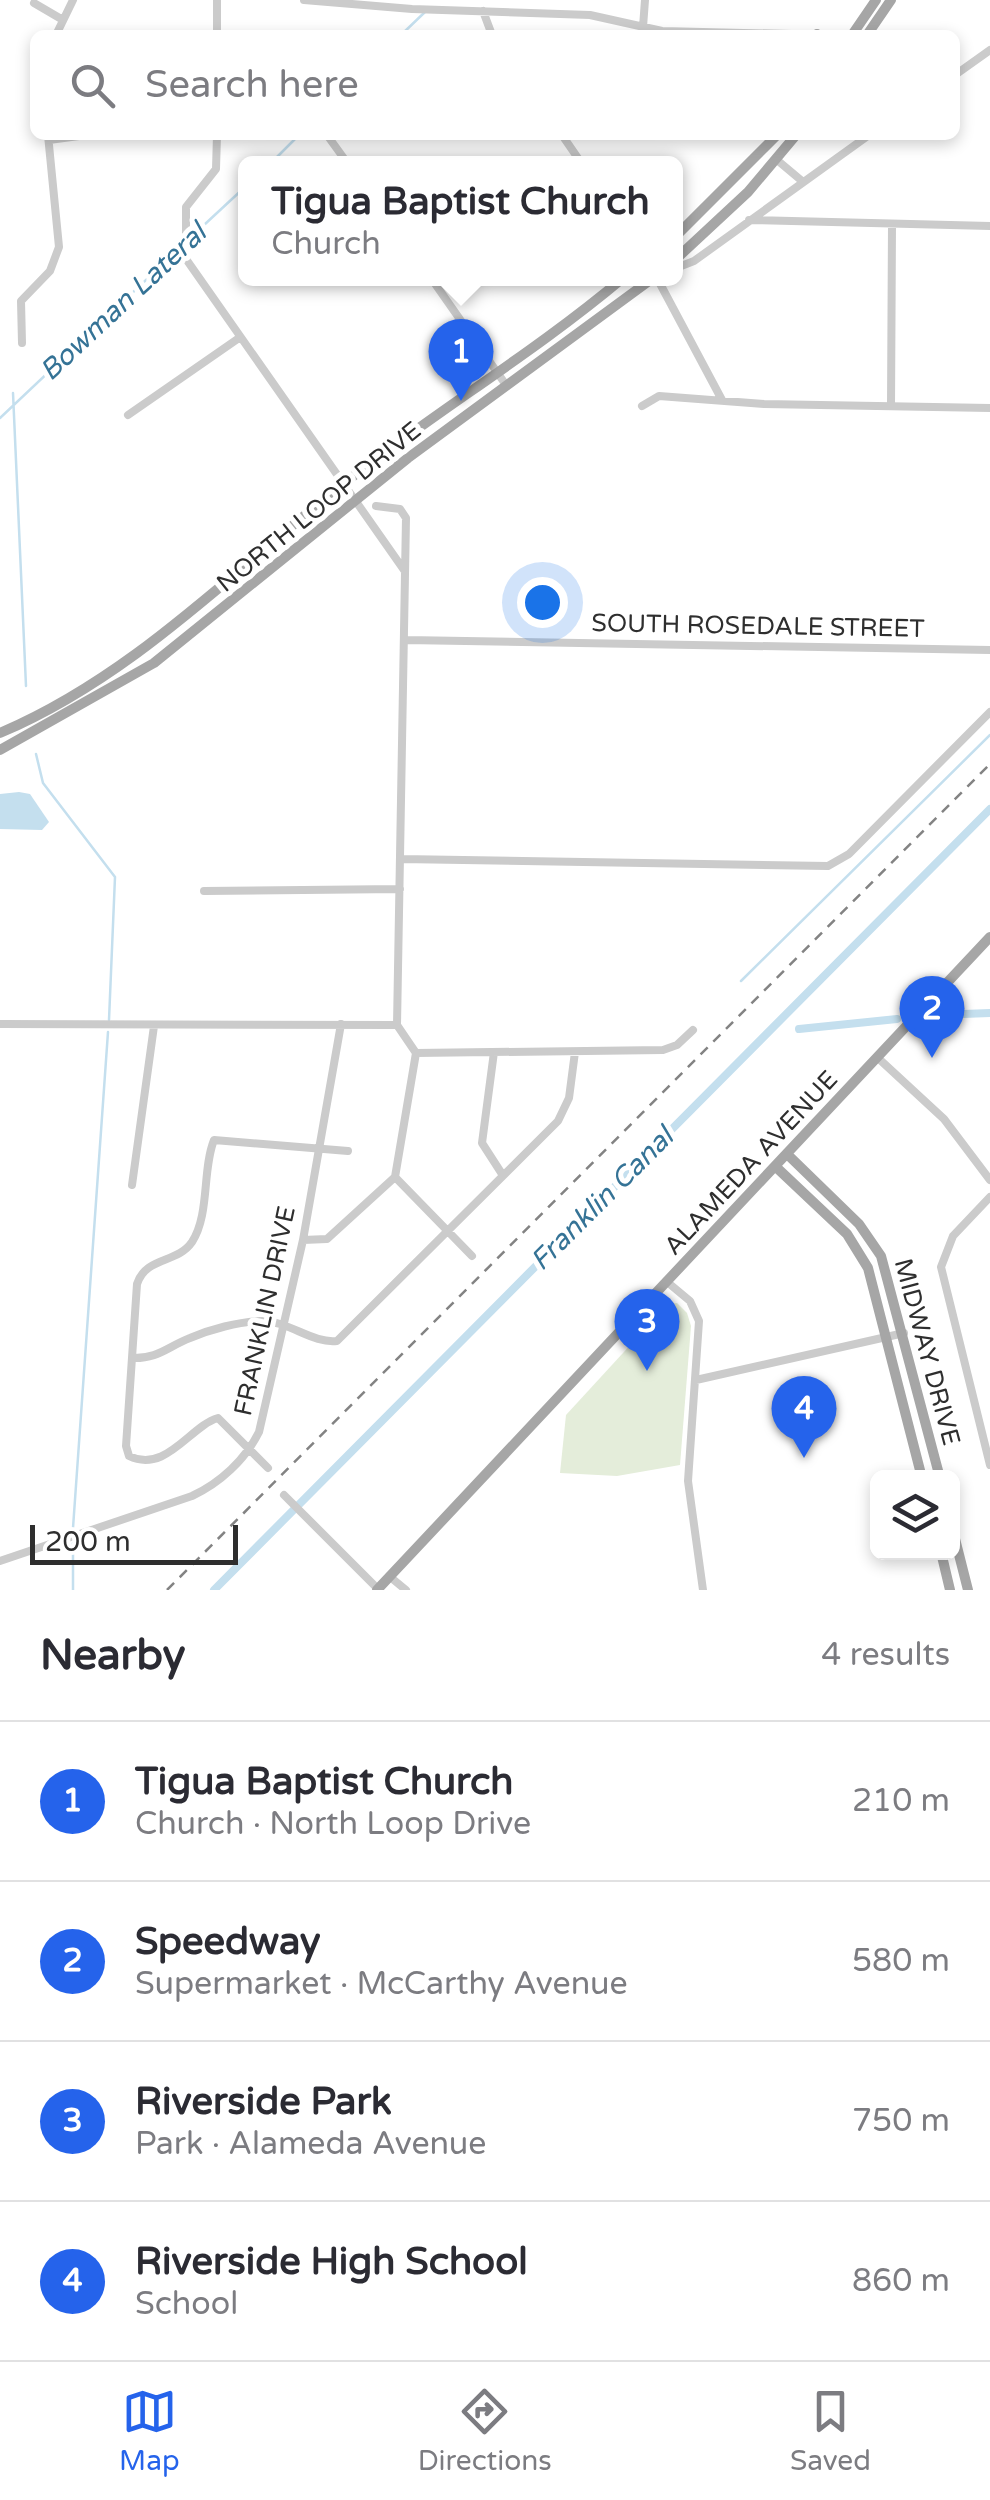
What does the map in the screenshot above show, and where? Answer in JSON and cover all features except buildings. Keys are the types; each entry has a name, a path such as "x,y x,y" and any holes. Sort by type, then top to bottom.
{"main road":[{"path":"855,30 876,0"},
{"path":"870,30 891,0"},
{"path":"683,229 772,140"},
{"path":"683,252 792,140"},
{"name":"NORTH LOOP DRIVE","path":"0,733 104,676 151,645 342,485 612,286"},
{"name":"NORTH LOOP DRIVE","path":"0,750 112,691 197,630 354,501 644,286"},
{"path":"104,676 112,691"},
{"name":"ALAMEDA AVENUE","path":"377,1589 990,937"},
{"name":"MIDWAY DRIVE","path":"787,1154 871,1240 888,1272 938,1470"},
{"name":"MIDWAY DRIVE","path":"776,1167 854,1245 868,1268 920,1470"},
{"path":"960,1558 968,1590"},
{"path":"943,1560 950,1590"}],"street":[{"path":"58,30 74,0"},
{"path":"217,0 217,30"},
{"path":"304,0 388,4 412,10 605,17 643,28 693,30"},
{"path":"643,28 645,0"},
{"path":"34,3 63,20"},
{"path":"484,11 490,30"},
{"path":"960,71 990,50"},
{"path":"22,343 21,301 50,271 59,247 49,140"},
{"path":"217,140 216,169 190,198 184,250 189,266 406,574"},
{"path":"683,265 861,140"},
{"path":"776,160 802,182"},
{"path":"749,220 990,226"},
{"path":"891,406 892,224"},
{"path":"437,286 506,386"},
{"path":"659,286 722,400"},
{"path":"128,415 239,338"},
{"path":"642,406 656,396 990,408"},
{"path":"302,1240 326,1239 395,1177 416,1053 397,1024 405,515 395,508 376,506"},
{"name":"SOUTH ROSEDALE STREET","path":"406,640 990,650"},
{"path":"401,859 828,866 848,854 990,712"},
{"path":"204,891 400,889"},
{"path":"0,1024 397,1024"},
{"name":"FRANKLIN DRIVE","path":"0,1562 192,1496 214,1483 250,1450 259,1432 302,1240 340,1024"},
{"path":"132,1185 154,1026"},
{"path":"416,1053 663,1050 677,1045 693,1030"},
{"path":"494,1052 482,1143 502,1174"},
{"path":"132,1358 157,1357 191,1337 250,1322 282,1323 324,1341 336,1340 562,1116 570,1098 575,1052"},
{"path":"878,1058 944,1120 990,1180"},
{"path":"268,1468 229,1424 214,1418 180,1447 143,1460 129,1456 126,1446 138,1280 148,1266 178,1254 193,1240 214,1140 222,1137 319,1152 348,1151"},
{"path":"395,1177 472,1256"},
{"path":"990,1197 953,1236 942,1253 941,1267 990,1465"},
{"path":"666,1282 698,1313 689,1491 703,1590"},
{"path":"696,1380 904,1333"},
{"path":"287,1498 377,1589"},
{"path":"389,1576 406,1590"}],"green space":[{"path":"677,1303 687,1313 691,1326 680,1465 617,1476 560,1473 566,1415 668,1304"}],"water":[{"path":"0,794 30,794 49,822 42,830 0,829"}],"waterway":[{"name":"Bowman Lateral","path":"406,30 425,12"},
{"name":"Bowman Lateral","path":"278,156 294,140"},
{"name":"Bowman Lateral","path":"190,238 238,193"},
{"name":"Bowman Lateral","path":"0,418 184,244"},
{"path":"13,393 26,686"},
{"path":"741,981 990,735"},
{"path":"36,754 43,783 115,877 109,1020"},
{"name":"Franklin Canal","path":"214,1590 990,809"},
{"path":"936,1015 990,1013"},
{"path":"799,1029 897,1019"},
{"path":"73,1528 108,1032"},
{"path":"73,1543 73,1590"}],"railway":[{"path":"167,1590 990,764"}],"place":[{"name":"Tigua Baptist Church","path":"461,401"},
{"name":"Speedway","path":"932,1058"},
{"name":"Riverside Park","path":"647,1371"},
{"name":"Riverside High School","path":"804,1458"}]}
